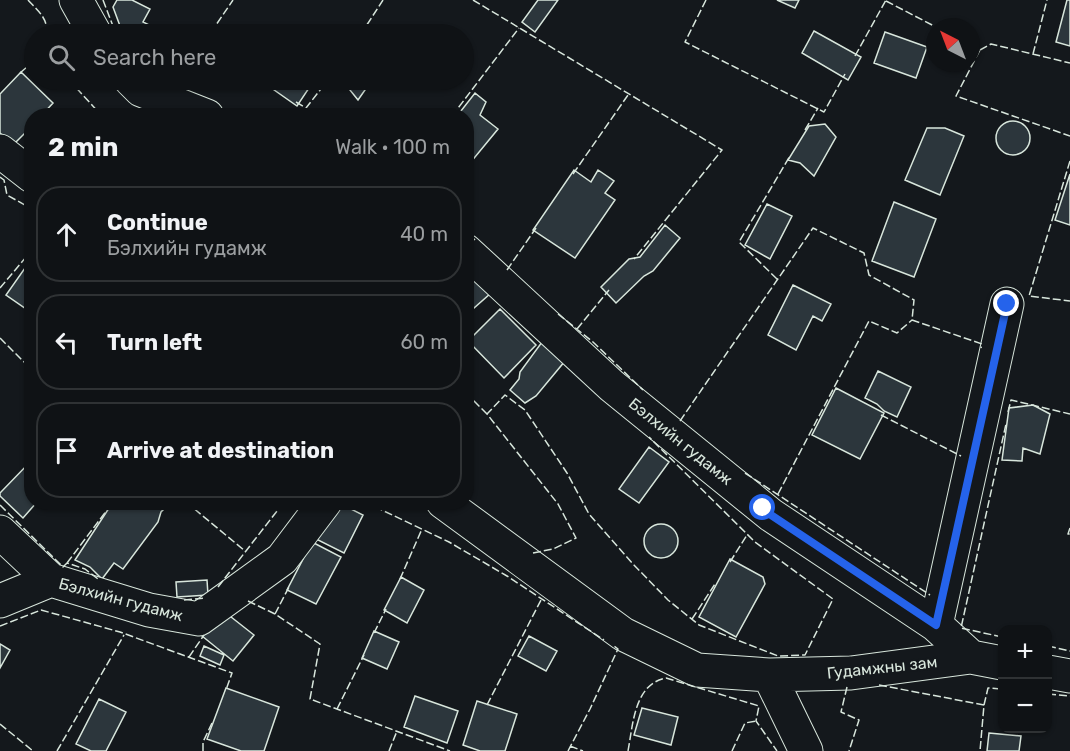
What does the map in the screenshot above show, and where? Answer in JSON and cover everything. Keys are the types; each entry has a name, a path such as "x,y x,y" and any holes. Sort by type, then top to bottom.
{"street":[{"path":"76,0 89,24"},
{"path":"141,90 187,108"},
{"path":"0,151 24,170"},
{"name":"Бэлхийн гудамж","path":"474,258 612,386 771,515 936,625 970,657"},
{"path":"936,625 1007,304"},
{"name":"Бэлхийн гудамж","path":"0,532 51,580 149,610 199,619 282,559 319,510"},
{"path":"454,510 623,634 697,670 769,675 806,751"},
{"name":"Бэлхийн гудамж","path":"0,602 51,580"},
{"path":"970,657 998,662"},
{"name":"Гудамжны зам","path":"769,675 851,674 970,657"},
{"path":"1052,673 1070,676"}],"building":[{"path":"117,0 132,0 150,9 143,22 147,24 119,24 113,7"},
{"path":"538,0 558,0 535,32 522,22"},
{"path":"777,0 799,0 795,8"},
{"path":"1067,0 1070,0 1070,46 1056,42"},
{"path":"814,31 861,57 848,80 802,53"},
{"path":"885,32 926,47 916,78 874,63"},
{"path":"21,72 24,75 24,90 40,90 53,103 48,108 24,108 24,134 13,145 0,133 0,94"},
{"path":"274,90 308,90 297,106"},
{"path":"350,90 365,90 358,100"},
{"path":"475,93 486,102 480,115 498,129 474,158 474,108 463,108"},
{"path":"1013,121 1025,126 1030,138 1025,150 1013,155 1001,150 996,138 1001,126"},
{"path":"825,124 836,137 814,176 800,163 788,160 809,126"},
{"path":"927,128 945,128 964,136 940,195 905,180"},
{"path":"574,170 591,182 598,170 614,181 605,193 615,200 575,258 533,230"},
{"path":"1070,174 1070,225 1055,220"},
{"path":"894,202 936,219 914,277 872,261"},
{"path":"767,204 792,216 770,259 745,245"},
{"path":"665,225 680,238 653,271 644,276 616,303 601,287 629,259 640,257"},
{"path":"24,269 24,307 6,295"},
{"path":"474,278 491,293 474,308"},
{"path":"793,285 831,304 822,321 813,316 796,350 768,335"},
{"path":"500,309 536,345 504,378 474,347 474,335"},
{"path":"542,342 565,361 536,396 525,403 510,390"},
{"path":"878,371 911,387 897,417 865,398"},
{"path":"836,388 884,413 860,459 812,435"},
{"path":"1033,405 1050,414 1040,454 1023,448 1022,461 1002,460 1009,408"},
{"path":"649,447 669,462 639,503 619,489"},
{"path":"24,468 24,510 30,510 23,518 0,496 0,493"},
{"path":"108,510 163,510 158,522 123,569 114,563 102,579 90,567 75,560"},
{"path":"332,510 353,510 363,515 344,553 316,539"},
{"path":"661,524 673,529 678,541 673,553 661,558 649,553 644,541 649,529"},
{"path":"312,542 341,557 316,604 287,590"},
{"path":"730,559 763,577 765,584 736,637 699,617"},
{"path":"401,577 424,590 407,623 384,610"},
{"path":"207,580 208,595 177,597 176,582"},
{"path":"226,613 254,635 233,661 202,636 216,618"},
{"path":"374,631 399,642 387,669 362,658"},
{"path":"529,636 557,651 546,671 518,656"},
{"path":"0,644 10,650 0,668"},
{"path":"204,646 224,655 220,665 200,656"},
{"path":"226,688 279,707 264,751 241,751 207,739"},
{"path":"415,696 458,711 447,743 404,727"},
{"path":"99,699 126,712 106,751 91,751 76,744"},
{"path":"477,701 517,714 505,751 480,751 463,745"},
{"path":"642,708 678,717 671,745 634,735"},
{"path":"989,733 1021,736 1019,751 987,751"}],"fence":[{"path":"28,0 46,24"},
{"path":"103,0 112,24"},
{"path":"217,24 233,0"},
{"path":"367,24 383,0"},
{"path":"473,0 722,150 634,259"},
{"path":"706,0 685,42 824,112 845,74"},
{"path":"855,56 886,0"},
{"path":"1033,54 1047,0"},
{"path":"886,1 926,22"},
{"path":"474,87 519,28"},
{"path":"980,50 991,44 1070,63"},
{"path":"20,73 24,70"},
{"path":"969,72 956,96 1070,136"},
{"path":"78,90 95,108"},
{"path":"306,108 320,90"},
{"path":"458,108 472,90"},
{"path":"573,174 628,95"},
{"path":"296,102 306,108"},
{"path":"805,130 818,108"},
{"path":"777,279 739,242 790,156"},
{"path":"1070,161 1029,296 1070,301"},
{"path":"0,177 4,180 7,195 24,205"},
{"path":"507,270 536,228"},
{"path":"680,421 813,228 864,253 869,275 914,300 912,320 982,344 981,348"},
{"path":"0,288 24,260"},
{"path":"577,329 609,290"},
{"path":"558,314 593,342 643,390"},
{"path":"778,494 869,321 897,333 912,320"},
{"path":"0,338 24,362"},
{"path":"533,553 553,549 576,538 558,504 487,414 505,395 525,410 567,473 589,514 668,600 699,625 778,656 805,655 833,599 755,542 649,437"},
{"path":"1008,412 1011,400 1070,414"},
{"path":"474,401 487,414"},
{"path":"881,415 961,456"},
{"path":"998,636 961,628 1006,424"},
{"path":"745,473 930,595"},
{"path":"0,505 63,567 67,563 85,569 98,579"},
{"path":"67,563 107,510"},
{"path":"196,510 245,551"},
{"path":"218,587 278,510"},
{"path":"382,510 449,542 507,576 604,640"},
{"path":"1070,528 1068,534 1070,534"},
{"path":"400,579 422,529"},
{"path":"730,562 747,535"},
{"path":"692,619 715,584"},
{"path":"275,614 289,587"},
{"path":"184,600 205,598"},
{"path":"487,705 541,600"},
{"path":"248,601 275,614 320,644 310,699 450,751"},
{"path":"374,633 386,609"},
{"path":"0,626 41,610 120,632 232,673 226,690"},
{"path":"57,751 124,635"},
{"path":"189,657 204,635"},
{"path":"568,751 618,649 614,646"},
{"path":"1052,647 1070,651"},
{"path":"337,709 364,655"},
{"path":"628,751 634,718 641,697 647,688 666,678 759,706 756,721 777,751"},
{"path":"879,685 984,705 980,751"},
{"path":"847,687 841,712 859,720 849,751"},
{"path":"984,705 988,688 998,689"},
{"path":"1052,694 1070,696"},
{"path":"732,751 745,723 756,721"},
{"path":"203,751 203,742 212,723"},
{"path":"0,724 33,751"},
{"path":"389,751 397,731"},
{"path":"570,746 583,751"}],"route":[{"path":"763,508 936,625 1007,304"}]}
